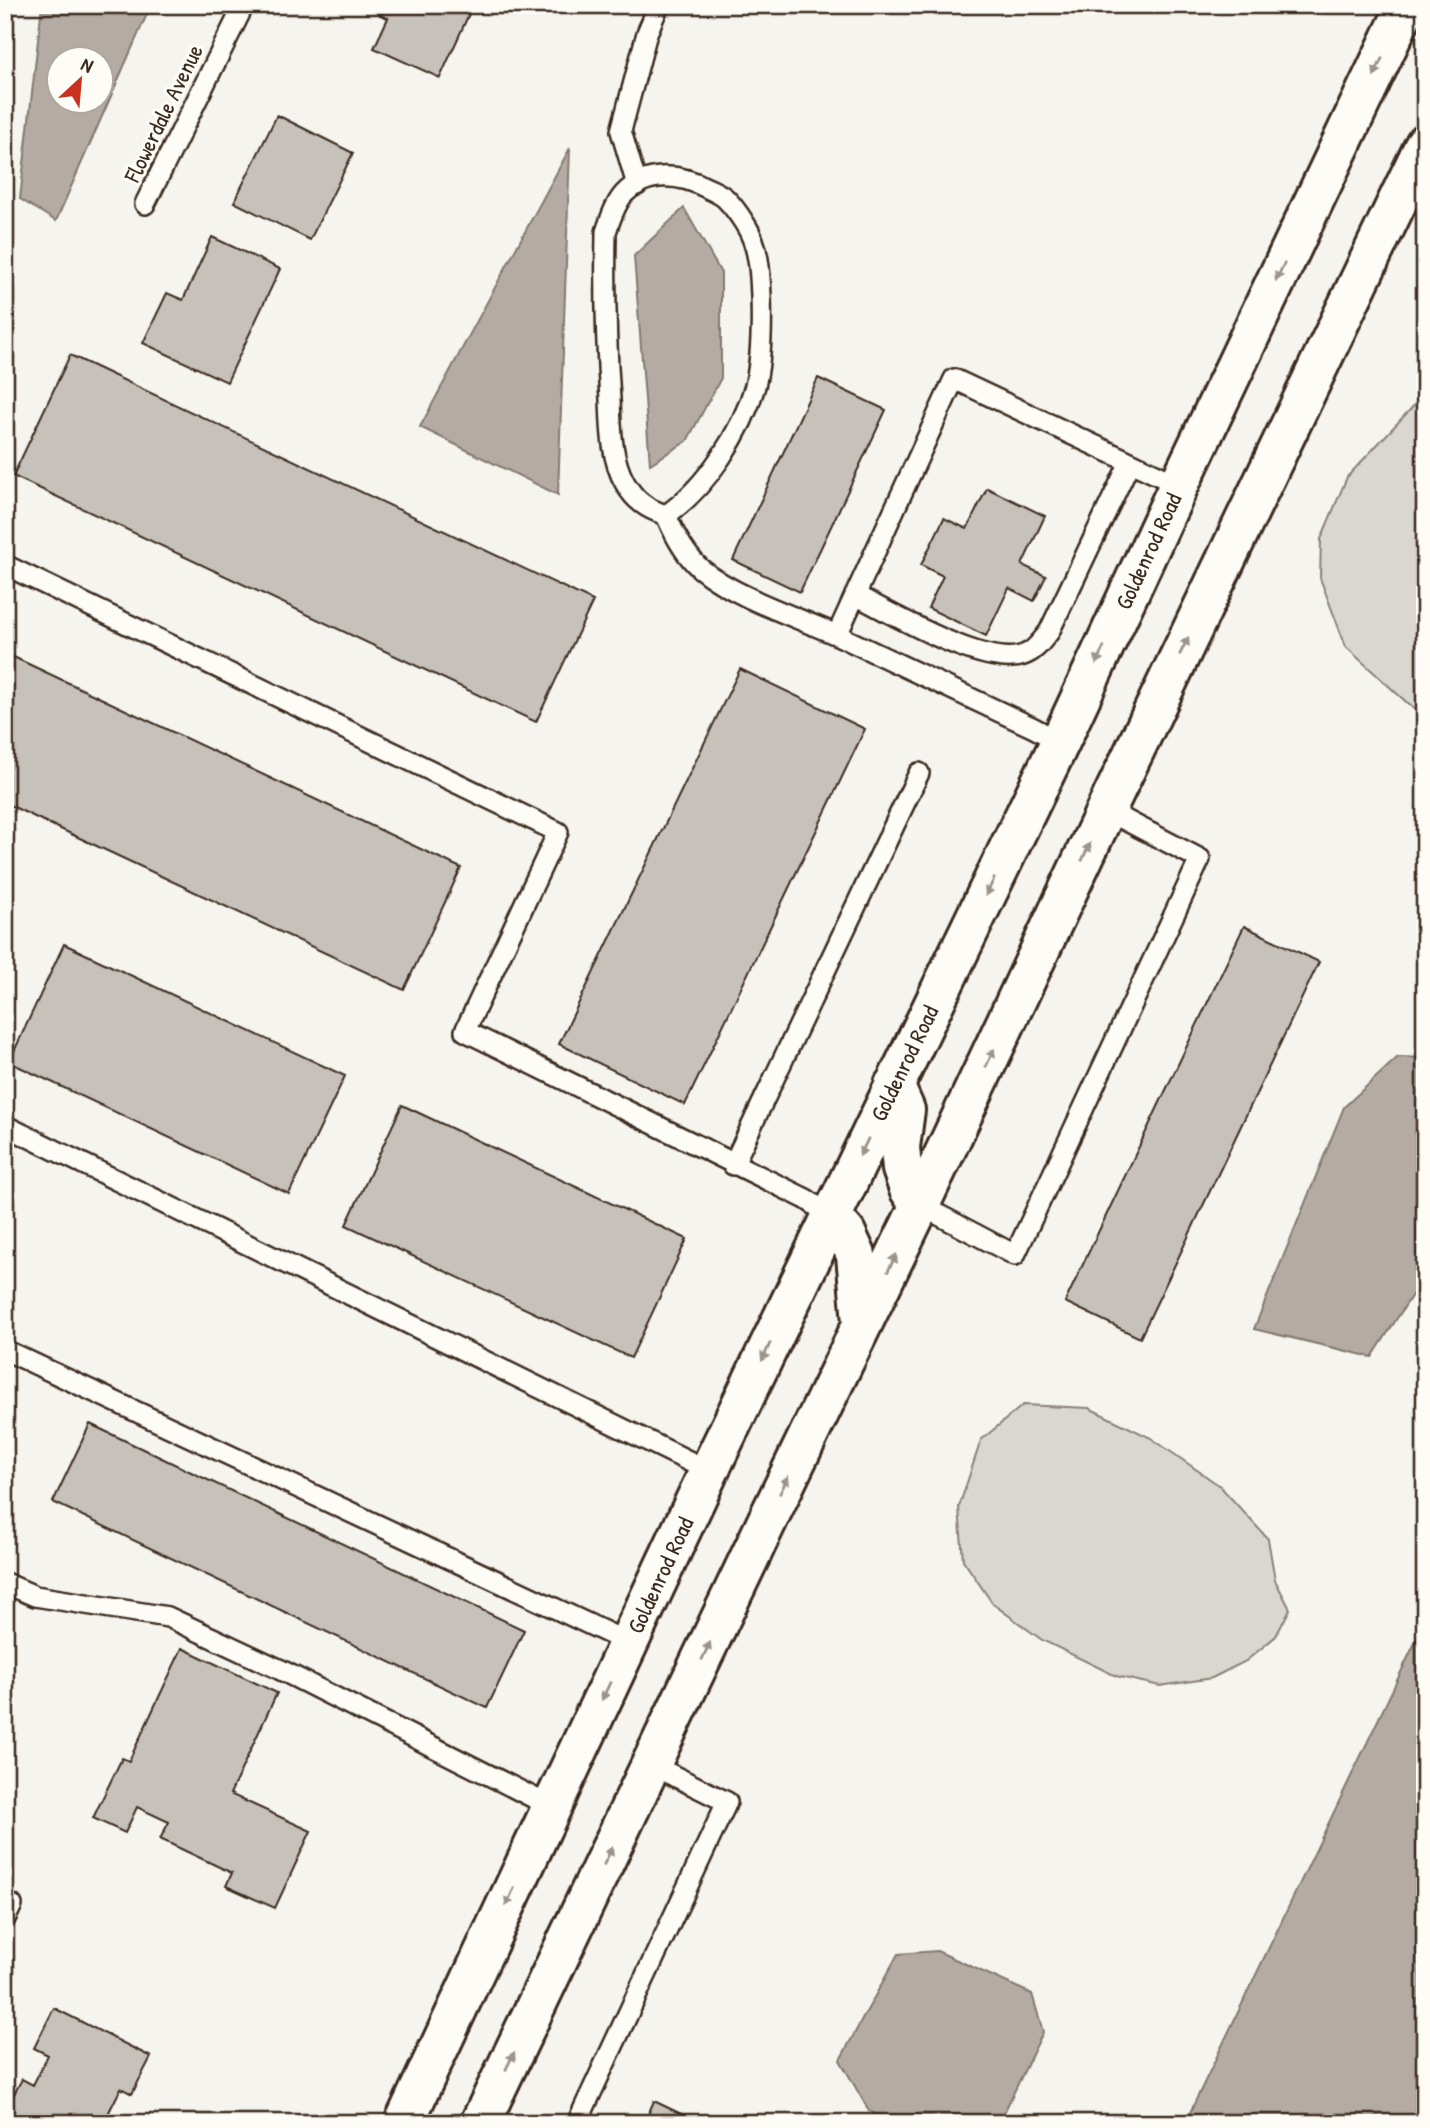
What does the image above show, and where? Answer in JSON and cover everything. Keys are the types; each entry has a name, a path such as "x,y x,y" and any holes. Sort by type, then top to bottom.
{"main road":[{"name":"Goldenrod Road","path":"404,2123 709,1471 1060,742 1407,5"},
{"path":"480,2123 1425,144"},
{"path":"894,1085 905,1110 900,1147 902,1169 909,1189 920,1205"},
{"path":"831,1216 846,1233 856,1255 862,1325"}],"lane":[{"name":"Flowerdale Avenue","path":"145,204 244,5"},
{"path":"637,185 621,131 647,33 659,5"},
{"path":"666,515 680,506 708,475 746,410 755,384 762,332 758,256 746,226 724,197 694,181 668,176 644,180 624,194 612,213 606,232 607,354 612,444 624,481 636,499 648,509 666,515 674,533 700,568 755,600 837,635 1034,727 1060,742"},
{"path":"837,635 954,379 1179,485"},
{"path":"855,595 961,647 986,655 1011,658 1025,655 1037,647 1049,632 1130,462"},
{"path":"5,565 558,832 465,1031 806,1199 831,1216"},
{"path":"733,1165 919,773"},
{"path":"920,1205 1015,1255 1200,859 1106,810"},
{"path":"8,1127 709,1471"},
{"path":"5,1350 629,1643"},
{"path":"5,1583 35,1596 168,1617 279,1669 552,1807"},
{"path":"577,2123 727,1802 652,1765"},
{"path":"5,1901 12,1905 5,1919"}],"shaded area":[{"path":"42,5 151,5 116,85 116,46 46,46 46,116 102,116 56,221 20,199"},
{"path":"570,148 558,495 420,427"},
{"path":"684,208 721,273 721,378 687,441 650,464 634,256"},
{"path":"1425,397 1425,713 1415,710 1346,647 1320,578 1321,539 1347,477 1418,401"},
{"path":"1398,1057 1425,1058 1425,1275 1372,1357 1254,1329 1344,1107"},
{"path":"1023,1405 1089,1408 1151,1438 1220,1486 1268,1539 1275,1580 1290,1609 1276,1636 1246,1661 1212,1678 1160,1686 1116,1676 1042,1640 993,1604 963,1560 959,1507 981,1440"},
{"path":"1425,1622 1425,2123 1185,2123"},
{"path":"937,1951 1032,1994 1043,2032 999,2123 894,2123 869,2111 840,2060 898,1954"}],"building":[{"path":"385,5 473,5 440,78 374,48 388,18 380,15"},
{"path":"277,115 353,153 310,240 234,202"},
{"path":"212,237 280,269 227,382 143,343 167,293 183,300"},
{"path":"70,355 593,601 536,722 13,476"},
{"path":"818,378 886,410 800,592 733,560"},
{"path":"987,488 1045,516 1022,565 1046,576 1034,601 1009,588 986,636 928,608 943,576 921,565 944,518 967,529"},
{"path":"5,653 461,868 404,990 5,803"},
{"path":"740,669 865,729 685,1105 559,1044"},
{"path":"1244,926 1319,962 1140,1338 1065,1302"},
{"path":"64,944 345,1076 289,1194 9,1062"},
{"path":"402,1105 687,1239 631,1358 346,1225"},
{"path":"90,1424 524,1630 487,1708 53,1502"},
{"path":"182,1648 277,1693 230,1794 311,1831 275,1908 226,1886 232,1873 160,1839 169,1822 137,1807 125,1833 93,1818 122,1758 129,1761"},
{"path":"54,2008 151,2057 132,2094 121,2088 106,2118 114,2123 5,2123 5,2111 22,2079 33,2085 48,2055 34,2048"},
{"path":"654,2101 700,2123 644,2123"}]}
